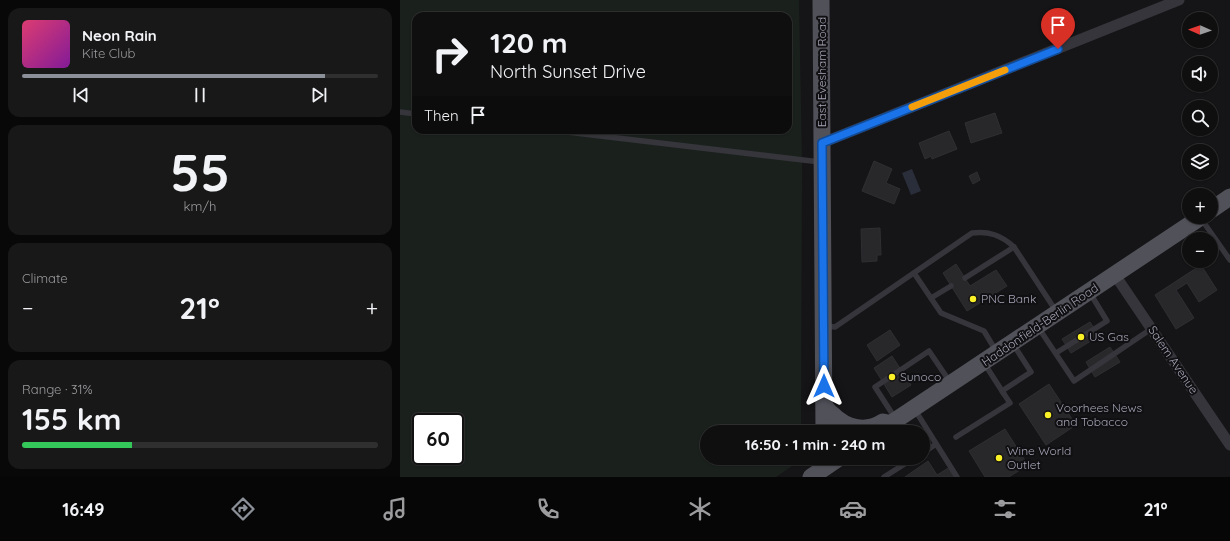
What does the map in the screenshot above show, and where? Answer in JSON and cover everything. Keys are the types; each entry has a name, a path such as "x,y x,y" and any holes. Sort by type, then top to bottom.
{"main road":[{"name":"East Evesham Road","path":"821,0 824,425"},
{"path":"1218,205 1230,197"},
{"name":"Haddonfield-Berlin Road","path":"889,425 1190,224"},
{"path":"824,402 834,417 847,425"},
{"path":"878,425 883,422 889,425"}],"street":[{"path":"822,143 1179,0"},
{"name":"Salem Avenue","path":"1115,275 1230,445"}],"lane":[{"path":"400,112 412,114"},
{"path":"583,134 822,163"},
{"path":"1205,224 1230,260"},
{"path":"823,326 835,327 972,233 984,232 995,234 1005,239 1014,247 1057,313"},
{"path":"965,278 1014,247"},
{"path":"914,273 941,313 984,331 990,358 1010,403"},
{"path":"931,298 951,286"},
{"path":"1056,353 1107,321 1089,292"},
{"path":"1038,326 1074,381 1151,328"},
{"path":"1010,403 1002,391 1031,372 1012,343"},
{"path":"889,425 875,387 929,351 951,384"},
{"path":"956,438 1010,403"},
{"path":"914,408 957,477"},
{"path":"930,448 936,444"},
{"path":"884,477 903,465"}],"shaded area":[{"path":"400,0 799,0 802,160 801,425 700,425 700,465 794,465 776,477 400,477"}],"water":[{"path":"912,169 921,191 911,195 902,173"}],"building":[{"path":"995,113 1002,133 971,143 965,123"},
{"path":"949,131 957,149 932,159 931,156 925,159 919,143"},
{"path":"874,161 892,169 886,183 900,189 894,204 862,191"},
{"path":"977,172 980,180 973,184 969,176"},
{"path":"880,228 881,255 877,255 877,261 862,262 861,229"},
{"name":"PNC Bank","path":"956,264 970,286 996,270 1007,286 967,311 943,273"},
{"path":"1196,268 1203,268 1217,290 1199,302 1187,283 1176,290 1194,318 1176,329 1155,295"},
{"name":"US Gas","path":"1090,322 1099,336 1071,353 1062,339"},
{"path":"890,330 900,345 877,361 867,345"},
{"name":"US Gas","path":"1110,347 1120,362 1095,377 1086,362"},
{"name":"Sunoco","path":"892,356 911,385 892,397 874,368"},
{"name":"Voorhees News and Tobacco","path":"1049,384 1076,425 1046,445 1019,404"},
{"name":"Wine World Outlet","path":"1005,429 1028,465 1009,477 985,477 969,451"},
{"path":"930,464 937,475 950,467 956,477 905,477 922,465"}],"slow traffic":[{"path":"912,107 1005,70"}],"place":[{"name":"PNC Bank","path":"973,299"},
{"name":"US Gas","path":"1081,337"},
{"name":"Sunoco","path":"892,377"},
{"name":"Voorhees News and Tobacco","path":"1048,415"},
{"name":"Wine World Outlet","path":"999,458"}],"route":[{"path":"824,386 822,143 1058,49"}]}
